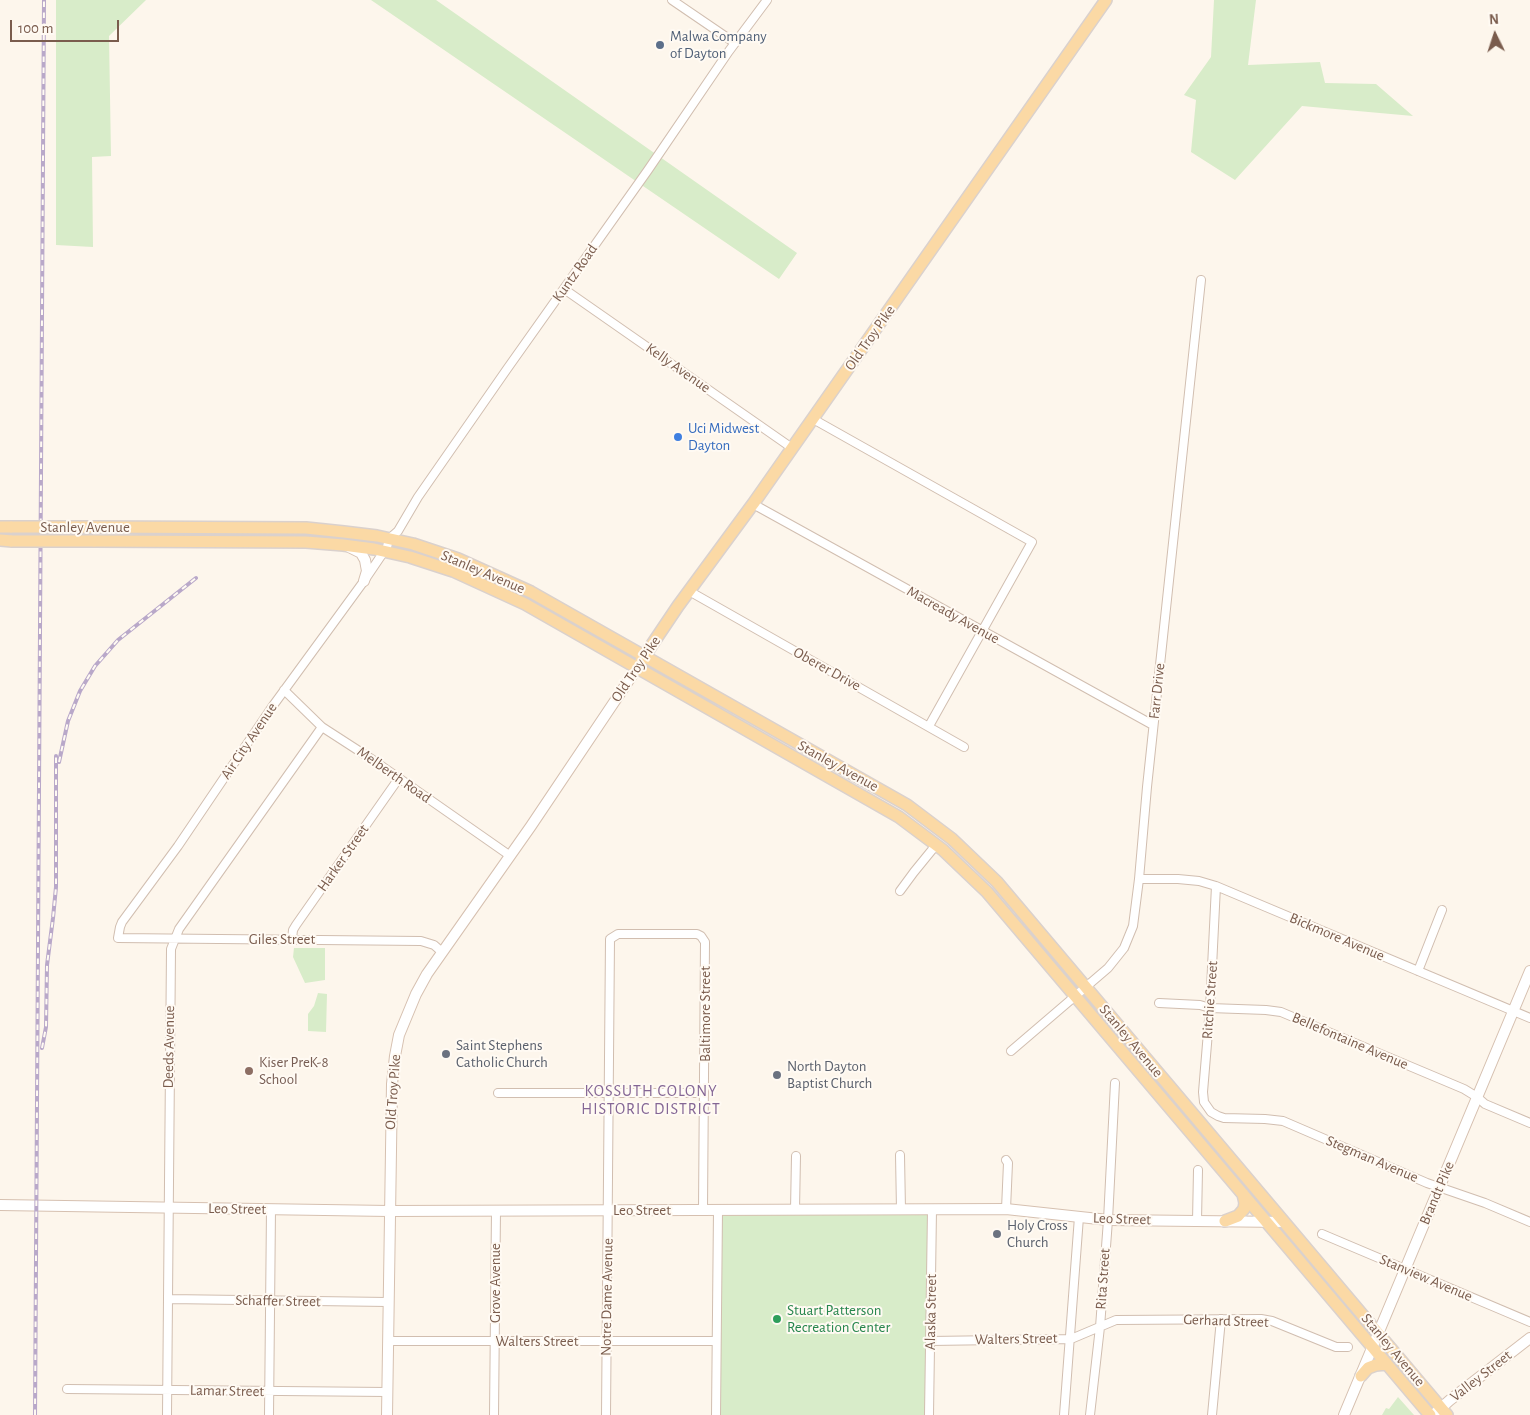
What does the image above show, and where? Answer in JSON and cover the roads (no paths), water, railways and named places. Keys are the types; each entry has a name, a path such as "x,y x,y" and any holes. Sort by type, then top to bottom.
{"main road":[{"name":"Old Troy Pike","path":"637,668 1106,0"},
{"name":"Stanley Avenue","path":"0,527 306,528 369,534 387,546 410,557 453,571 513,599 899,817 936,845 987,892 1372,1346 1438,1413"},
{"name":"Stanley Avenue","path":"6,540 306,542 387,546 413,544 458,559 522,588 907,806 952,839 997,882 1378,1332 1438,1413"},
{"path":"1225,1221 1238,1216 1244,1209 1245,1203 1242,1194"},
{"path":"1361,1376 1368,1368 1388,1364"}],"street":[{"path":"672,0 735,43"},
{"name":"Kuntz Road","path":"387,546 418,497 767,0"},
{"name":"Farr Drive","path":"1011,1051 1108,968 1124,948 1136,914 1153,726 1201,280"},
{"name":"Kelly Avenue","path":"564,289 792,448"},
{"path":"813,419 1032,542 929,726"},
{"name":"Macready Avenue","path":"753,504 1153,726"},
{"path":"343,545 361,553 365,560 367,571 364,581"},
{"name":"Air City Avenue","path":"118,938 122,922 178,846 284,690 364,581 387,546"},
{"name":"Oberer Drive","path":"690,591 964,747"},
{"name":"Old Troy Pike","path":"387,1415 392,1077 399,1035 416,994 442,952 637,668"},
{"name":"Melberth Road","path":"284,690 322,727 373,760 509,855"},
{"name":"Deeds Avenue","path":"166,1415 171,949 178,929 322,727"},
{"name":"Harker Street","path":"292,939 296,925 399,778"},
{"path":"900,891 936,845"},
{"name":"Bickmore Avenue","path":"1139,879 1199,881 1216,886 1530,1018"},
{"name":"Ritchie Street","path":"1211,1112 1204,1102 1203,1092 1210,1008 1216,886"},
{"path":"1418,971 1442,910"},
{"name":"Notre Dame Avenue","path":"606,1415 610,939 618,934 697,934 704,939"},
{"name":"Giles Street","path":"118,938 421,941 434,945 442,952"},
{"name":"Baltimore Street","path":"703,1210 706,946 704,939"},
{"name":"Brandt Pike","path":"1344,1415 1530,971"},
{"name":"Bellefontaine Avenue","path":"1159,1003 1281,1012 1464,1089 1485,1104 1530,1123"},
{"name":"Rita Street","path":"1090,1415 1100,1326 1108,1220 1115,1083"},
{"path":"498,1093 704,1093"},
{"name":"Stegman Avenue","path":"1211,1112 1224,1118 1283,1121 1427,1183 1530,1222"},
{"path":"795,1210 796,1156"},
{"path":"900,1156 901,1210"},
{"path":"1006,1160 1008,1162 1006,1209"},
{"path":"1197,1221 1198,1170"},
{"name":"Leo Street","path":"0,1205 389,1211 1006,1209 1108,1220 1284,1222"},
{"path":"269,1415 271,1209"},
{"name":"Grove Avenue","path":"494,1415 496,1210"},
{"path":"716,1415 718,1210"},
{"name":"Alaska Street","path":"929,1415 932,1210"},
{"name":"Rita Street","path":"1064,1415 1079,1217"},
{"name":"Stanview Avenue","path":"1322,1234 1530,1322"},
{"name":"Schaffer Street","path":"168,1299 388,1302"},
{"path":"1212,1415 1221,1319"},
{"name":"Gerhard Street","path":"1100,1326 1116,1320 1261,1319 1272,1320 1336,1347 1348,1347"},
{"name":"Walters Street","path":"930,1341 1071,1339 1100,1326"},
{"name":"Valley Street","path":"1438,1413 1530,1338"},
{"name":"Walters Street","path":"388,1341 716,1341"},
{"name":"Lamar Street","path":"67,1389 387,1392"}],"railway":[{"path":"35,1415 44,0"},
{"path":"59,762 68,721 80,691 95,666 118,640 196,578"},
{"path":"42,1048 46,1027 47,965 56,887 56,756"}],"place":[{"name":"Malwa Company of Dayton","path":"660,45"},
{"name":"Uci Midwest Dayton","path":"678,437"},
{"name":"Saint Stephens Catholic Church","path":"446,1054"},
{"name":"Kiser PreK-8 School","path":"249,1071"},
{"name":"North Dayton Baptist Church","path":"777,1075"},
{"name":"Holy Cross Church","path":"997,1234"},
{"name":"Stuart Patterson Recreation Center","path":"777,1319"}],"district":[{"name":"KOSSUTH COLONY HISTORIC DISTRICT","path":"651,1100"}]}
